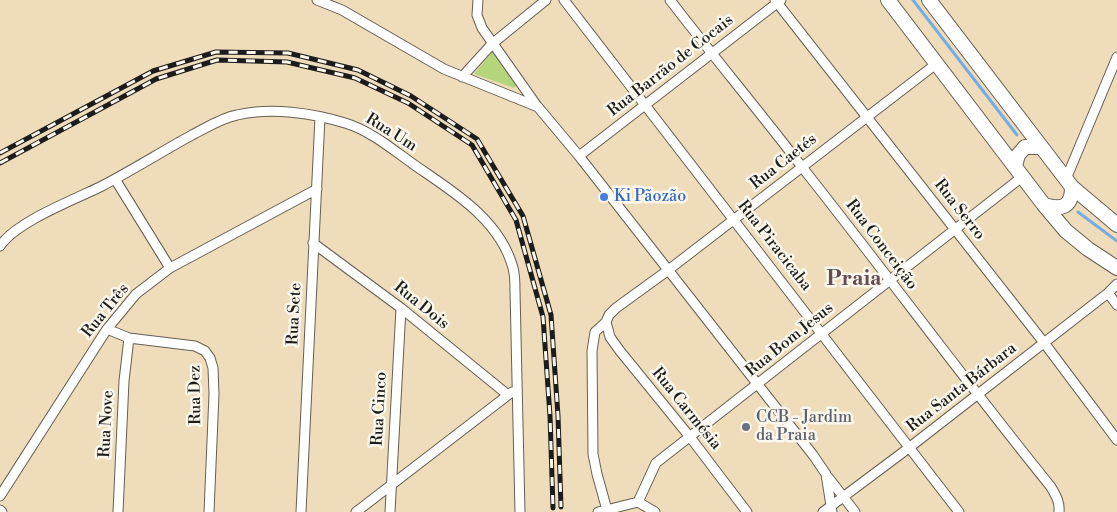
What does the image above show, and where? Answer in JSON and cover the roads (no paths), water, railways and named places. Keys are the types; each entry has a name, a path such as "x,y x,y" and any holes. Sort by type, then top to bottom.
{"main road":[{"path":"888,0 1044,205 1066,231 1088,249 1117,268"},
{"path":"929,0 1069,183 1117,225"},
{"path":"1019,171 1021,151 1029,146 1041,146"},
{"path":"1044,205 1062,208 1068,204 1072,193 1069,183"}],"street":[{"path":"317,0 342,10 444,69 538,107"},
{"path":"478,0 477,15 482,28 538,107 579,156 856,512"},
{"path":"462,77 492,44 546,0"},
{"name":"Rua Piracicaba","path":"564,0 959,512"},
{"name":"Rua Conceição","path":"670,0 802,167 976,394 1051,487 1057,497 1059,512"},
{"name":"Rua Barrão de Cocais","path":"579,156 778,1"},
{"name":"Rua Serro","path":"778,1 1045,344 1117,440"},
{"path":"1069,183 1076,152 1117,57"},
{"name":"Rua Caetés","path":"603,511 592,429 593,339 595,332 606,322 609,315 616,308 734,220 936,64"},
{"name":"Rua Um","path":"0,246 6,238 33,220 115,179 216,122 236,115 258,111 320,117 346,124 371,134 469,203 493,229 508,252 514,270 520,512"},
{"name":"Rua Sete","path":"301,512 320,117"},
{"name":"Rua Bom Jesus","path":"638,502 656,463 758,385 954,229 1019,171"},
{"path":"115,179 170,268"},
{"name":"Rua Três","path":"0,496 107,329 136,294 170,268 317,189"},
{"name":"Rua Dois","path":"313,243 401,308 508,395"},
{"name":"Rua Santa Bárbara","path":"823,512 832,508 976,394 1045,344 1117,284"},
{"path":"1108,293 1117,305"},
{"name":"Rua Cinco","path":"390,512 401,308"},
{"name":"Rua Carmésia","path":"606,322 610,337 620,351 690,437 747,512"},
{"name":"Rua Dez","path":"107,329 129,338 195,346 205,351 210,358 213,368 214,394 209,512"},
{"name":"Rua Nove","path":"118,512 124,381 129,338"},
{"path":"356,512 516,388"},
{"path":"826,474 832,508"},
{"path":"603,511 638,502 655,512"}],"waterway":[{"path":"913,0 1017,135"},
{"path":"1078,212 1117,241"}],"railway":[{"path":"0,153 153,71 216,52 288,53 358,70 411,96 477,139 523,216 551,315 558,416 561,507"},
{"path":"0,163 156,79 217,60 287,62 355,78 408,103 472,145 516,220 543,317 550,416 553,508"}],"place":[{"name":"Ki Pãozão","path":"604,197"},
{"name":"CCB - Jardim da Praia","path":"746,427"}],"district":[{"name":"Praia","path":"854,280"}]}
